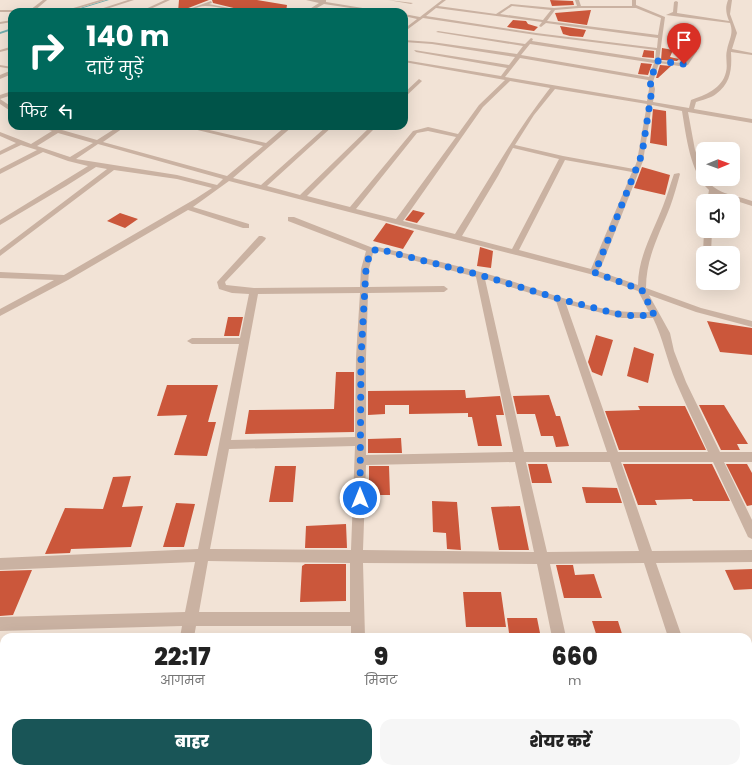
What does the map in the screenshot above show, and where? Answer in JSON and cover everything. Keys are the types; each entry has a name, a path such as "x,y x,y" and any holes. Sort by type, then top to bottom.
{"street":[{"path":"34,8 45,0"},
{"path":"76,8 104,0"},
{"path":"106,8 132,0"},
{"path":"196,8 206,5 214,0"},
{"path":"308,0 325,1 356,8"},
{"path":"390,0 410,3"},
{"path":"408,28 444,0"},
{"path":"520,6 525,0"},
{"path":"577,0 579,7"},
{"path":"634,0 633,4 637,7"},
{"path":"696,161 692,150 688,110 694,101 714,93 725,80 730,69 728,50 735,33 730,22 727,9 730,0"},
{"path":"152,8 170,1"},
{"path":"157,8 170,1"},
{"path":"314,8 325,1"},
{"path":"674,14 676,2"},
{"path":"206,5 224,8"},
{"path":"497,15 510,5 554,9 579,7 637,7 662,16 674,14 730,22"},
{"path":"435,7 661,37"},
{"path":"502,78 554,9"},
{"path":"408,15 536,34 657,49"},
{"path":"593,272 604,253 642,154 650,104 651,79 657,61 657,49 664,19 662,16"},
{"path":"438,32 684,64"},
{"path":"408,41 432,43 518,56 562,59 651,79"},
{"path":"562,59 565,48"},
{"path":"728,50 752,54"},
{"path":"416,51 510,67"},
{"path":"684,64 695,51"},
{"path":"408,62 752,121"},
{"path":"684,64 687,68 684,71"},
{"path":"398,222 481,106 509,79"},
{"path":"408,92 419,81"},
{"path":"458,236 495,176 511,146 532,114 553,87"},
{"path":"352,209 415,132 428,129 460,136"},
{"path":"54,130 262,187 303,196 593,272 699,310 752,324"},
{"path":"70,160 117,130"},
{"path":"202,130 268,145"},
{"path":"0,313 65,278 187,207 218,187 285,130"},
{"path":"262,187 326,130"},
{"path":"303,196 370,130"},
{"path":"31,147 57,131"},
{"path":"0,134 31,147 93,166 162,175 218,187"},
{"path":"0,153 21,143"},
{"path":"511,146 563,158 636,171"},
{"path":"0,172 43,150"},
{"path":"514,252 563,158"},
{"path":"0,222 64,185 93,166"},
{"path":"0,254 111,169"},
{"path":"677,174 667,205 645,259 642,272 642,290 654,315 665,333 673,364 715,457 752,533"},
{"path":"708,186 712,191 752,204"},
{"path":"187,207 246,226"},
{"path":"291,219 371,250 378,249 480,275 560,299 618,314 634,316 654,315"},
{"path":"262,238 221,282 220,285 226,290 444,289"},
{"path":"358,633 356,571 358,556 361,357 367,255 371,250"},
{"path":"0,275 65,278"},
{"path":"480,275 558,633"},
{"path":"188,633 254,291"},
{"path":"560,299 674,633"},
{"path":"192,342 244,341"},
{"path":"224,445 360,441"},
{"path":"360,460 519,457 752,457"},
{"path":"0,564 203,555 541,558 752,556"},
{"path":"0,624 190,619 357,619"}],"building":[{"path":"179,0 209,0 188,8 178,8"},
{"path":"212,0 257,0 287,5 287,8 234,8 213,3"},
{"path":"550,0 573,1 574,5 552,6"},
{"path":"591,10 587,25 558,21 555,13"},
{"path":"513,20 526,21 528,24 538,27 534,31 507,27"},
{"path":"560,26 586,30 583,37 570,36 563,34"},
{"path":"662,48 673,50 670,57 679,59 677,61 661,60"},
{"path":"644,50 654,51 654,58 642,57"},
{"path":"641,63 652,64 648,75 638,74"},
{"path":"660,65 671,66 658,78 656,78"},
{"path":"653,109 666,111 667,146 650,143"},
{"path":"642,167 670,175 665,195 634,188"},
{"path":"413,210 425,213 417,223 405,220"},
{"path":"120,213 138,219 125,228 107,221"},
{"path":"386,223 414,231 403,249 373,241"},
{"path":"480,247 493,251 491,268 477,266"},
{"path":"228,317 243,317 239,336 224,336"},
{"path":"707,321 752,328 752,355 720,352"},
{"path":"596,335 613,340 602,376 592,372 588,362"},
{"path":"634,347 654,354 648,383 627,376"},
{"path":"336,372 354,372 354,432 245,434 249,410 334,409"},
{"path":"167,385 218,385 208,422 216,422 207,456 174,455 187,415 157,416"},
{"path":"465,390 466,398 500,396 504,415 496,415 502,446 478,446 472,417 468,417 468,413 409,414 409,405 385,405 385,414 368,415 368,391"},
{"path":"549,395 556,416 560,416 569,446 556,447 553,436 541,436 535,414 517,414 513,396"},
{"path":"699,405 724,405 748,444 737,444 740,450 721,450"},
{"path":"638,406 685,406 706,450 619,450 605,411 640,410"},
{"path":"401,438 402,453 368,453 368,439"},
{"path":"528,464 547,464 552,483 532,483"},
{"path":"623,464 712,464 730,501 693,501 692,499 655,500 657,505 638,505"},
{"path":"726,464 747,464 752,473 752,505 747,506"},
{"path":"275,466 296,466 293,502 269,502"},
{"path":"369,466 389,466 390,495 369,495"},
{"path":"131,476 122,507 143,506 131,547 71,549 70,553 45,554 65,508 103,509 113,477"},
{"path":"582,487 617,488 622,503 586,503"},
{"path":"432,501 457,502 461,550 447,549 446,533 433,532"},
{"path":"176,503 195,504 184,547 163,547"},
{"path":"520,506 529,550 499,550 491,507"},
{"path":"346,524 347,548 305,548 306,526"},
{"path":"305,564 346,564 346,601 300,602 302,566"},
{"path":"556,565 573,565 575,575 594,574 602,598 564,598"},
{"path":"752,569 752,589 734,590 725,570"},
{"path":"32,570 13,615 0,616 0,571"},
{"path":"463,592 501,592 506,627 466,627"},
{"path":"507,618 537,618 540,633 509,633"},
{"path":"592,621 618,621 622,633 596,633"}],"waterway":[{"path":"81,8 108,0"},
{"path":"0,33 8,30"}],"route":[{"path":"360,498 361,357 367,255 371,250 378,249 521,286 560,299 618,314 634,316 654,315 642,290 593,272 598,265 640,160 652,89 650,82 657,61 684,64"}]}
